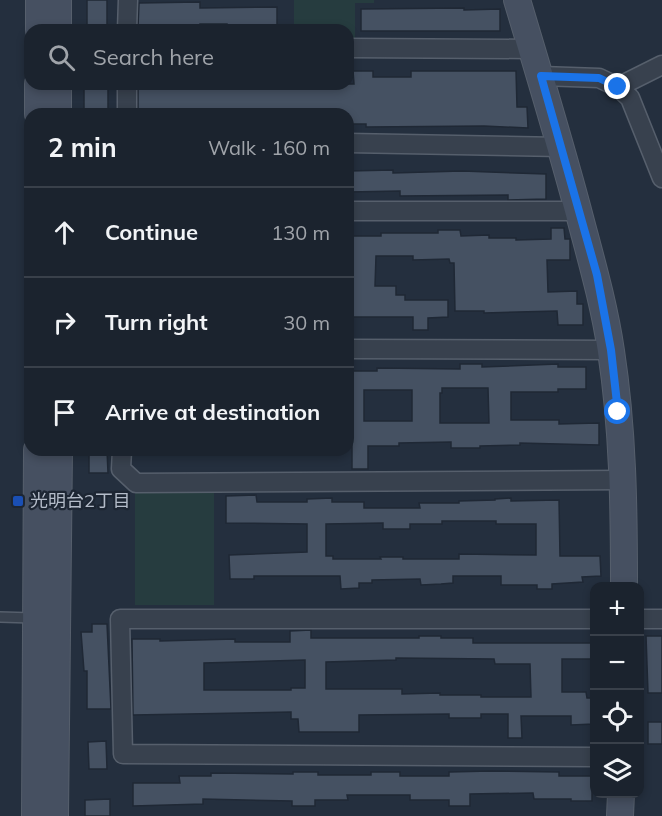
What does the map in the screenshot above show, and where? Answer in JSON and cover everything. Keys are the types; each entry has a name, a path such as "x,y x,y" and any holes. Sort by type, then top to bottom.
{"street":[{"path":"39,0 39,24"},
{"path":"58,0 58,24"},
{"path":"127,24 128,0"},
{"path":"518,0 597,275 611,350 623,480 624,582"},
{"path":"354,48 532,49"},
{"path":"618,87 662,65"},
{"path":"541,76 599,78 618,87 630,98 662,178"},
{"path":"38,90 38,108"},
{"path":"58,90 58,108"},
{"path":"127,90 127,108"},
{"path":"354,143 562,147"},
{"path":"354,211 578,211"},
{"path":"354,349 611,350"},
{"path":"35,816 37,456"},
{"path":"55,816 59,456"},
{"path":"122,456 121,469 136,483 623,480"},
{"path":"590,619 120,619 123,754 590,757"},
{"path":"644,619 662,619"},
{"path":"620,816 621,798"}],"lane":[{"path":"0,616 36,618"}],"green space":[{"path":"294,0 374,0 374,3 355,3 355,38 354,24 294,24"},
{"path":"135,491 214,491 214,605 135,605"}],"building":[{"path":"87,0 107,0 107,24 87,24"},
{"path":"200,2 200,8 277,7 277,24 138,24 139,3"},
{"path":"464,8 464,10 500,9 500,31 361,31 361,9"},
{"path":"354,71 373,71 373,77 411,77 411,71 516,71 517,107 527,107 528,128 366,127 366,124 354,124 354,108 138,108 138,90 354,90"},
{"path":"84,90 108,90 108,108 84,108"},
{"path":"354,171 546,174 546,199 508,200 508,195 400,196 400,191 354,192"},
{"path":"551,228 564,228 565,239 570,239 570,260 547,260 548,292 577,291 577,304 583,304 583,325 558,325 557,311 484,313 484,311 455,311 454,263 450,263 449,259 413,260 413,256 376,256 375,286 396,286 396,295 405,295 405,300 448,300 448,317 428,318 428,330 413,330 413,317 354,317 354,236 460,230 461,236 489,235 489,238 516,238 516,240 551,239"},
{"path":"460,364 482,364 482,367 558,364 558,367 586,367 586,389 558,389 558,392 511,392 511,420 559,420 559,424 599,423 599,445 520,443 520,445 480,446 480,448 451,448 451,442 368,446 368,469 352,469 354,371 377,371 377,368 460,369","holes":["442,388 488,388 489,423 440,423","364,390 412,390 412,421 364,421"]},
{"path":"89,456 107,456 108,473 89,473"},
{"path":"256,495 257,502 307,502 307,499 332,498 332,502 364,502 364,508 420,508 419,503 459,503 459,501 511,498 511,501 559,500 560,556 600,556 601,576 582,577 583,582 552,584 552,589 537,589 537,585 501,585 501,576 453,576 453,583 421,585 420,579 372,580 372,583 359,583 359,588 341,589 340,576 254,576 254,579 230,579 229,555 307,552 307,524 226,523 226,496","holes":["442,521 496,521 496,524 536,524 536,555 459,554 459,559 403,559 403,557 333,559 333,556 326,556 326,524 383,523 383,529 410,529 410,524 442,524"]},
{"path":"92,624 107,624 111,709 87,709 87,671 84,671 81,632 92,632"},
{"path":"311,630 311,638 441,636 441,638 473,638 473,643 590,643 590,659 562,659 562,692 586,692 587,698 590,698 590,724 571,725 571,716 521,716 522,738 508,738 508,714 481,714 481,718 449,718 449,714 359,715 359,732 299,732 298,719 291,719 291,712 133,715 132,639 160,639 160,641 235,639 235,642 290,642 290,631","holes":["396,658 494,659 495,664 530,664 531,697 481,697 481,695 440,695 440,693 402,694 402,689 326,689 326,662 396,660","305,660 305,688 204,690 204,663"]},
{"path":"646,636 662,636 662,693 648,693"},
{"path":"648,722 662,722 662,744 648,744"},
{"path":"106,741 107,769 89,769 88,742"},
{"path":"293,772 318,772 318,775 371,775 371,772 400,772 400,776 449,776 449,772 559,772 559,776 590,776 592,801 534,799 533,793 470,794 470,806 449,806 449,800 410,800 410,795 347,795 348,800 315,800 315,806 292,806 292,801 203,799 203,804 133,806 133,783 180,783 179,776 211,776 211,773 293,774"},
{"path":"110,799 110,816 85,816 85,800"}],"place":[{"name":"光明台2丁目","path":"18,501"}],"route":[{"path":"618,87 599,78 541,76 597,275 611,350 618,412"}]}
